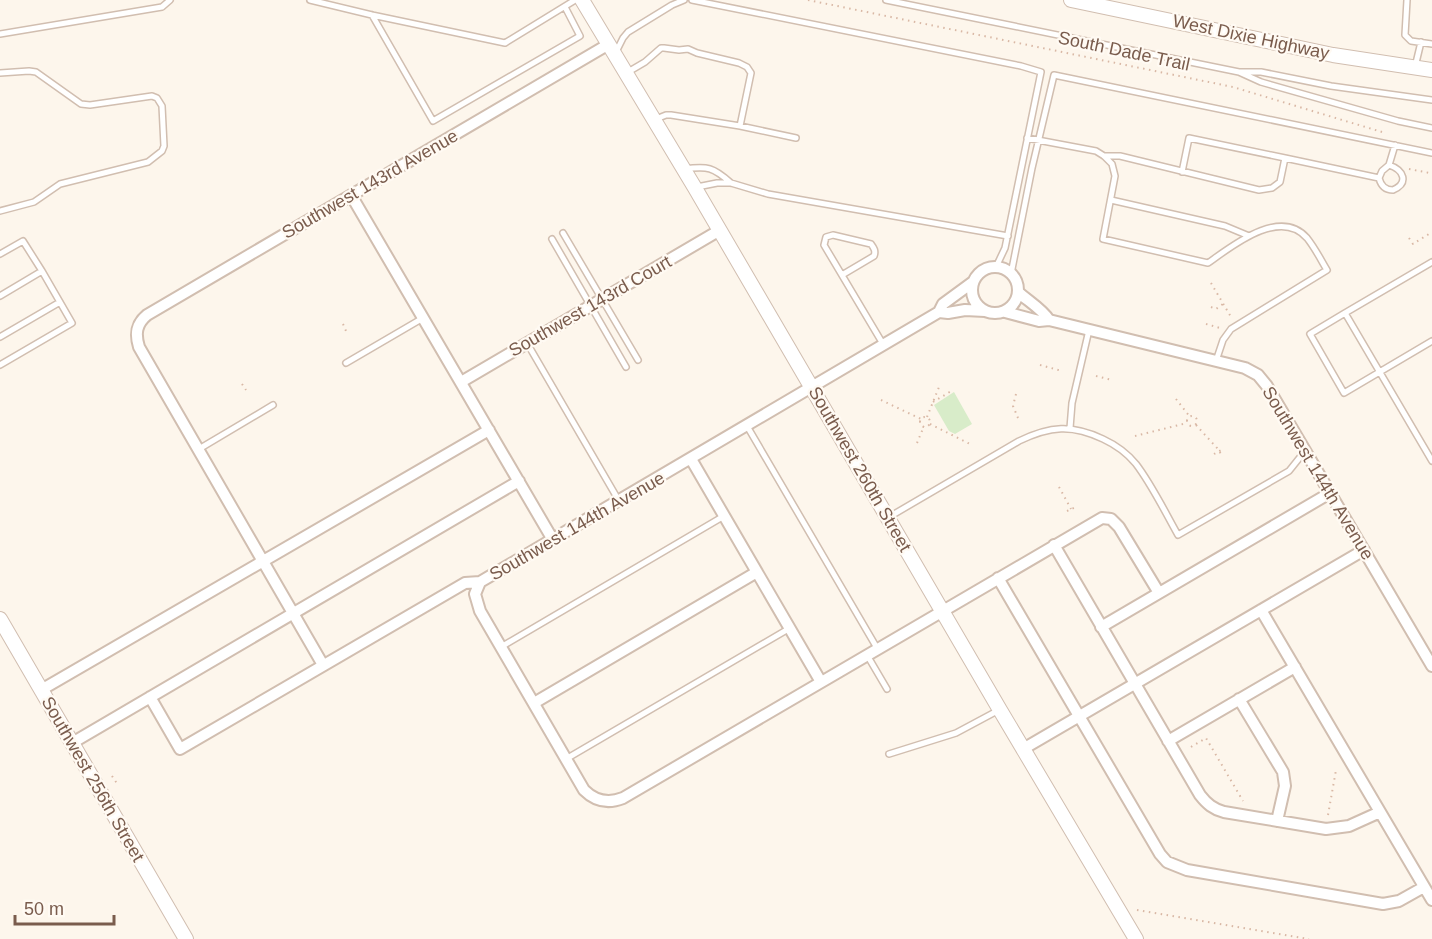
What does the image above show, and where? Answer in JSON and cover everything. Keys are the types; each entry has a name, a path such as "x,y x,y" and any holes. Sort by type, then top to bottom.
{"street":[{"name":"Southwest 260th Street","path":"582,0 720,230 1136,939"},
{"name":"West Dixie Highway","path":"1071,0 1333,55 1432,70"},
{"name":"Southwest 143rd Avenue","path":"199,449 139,347 137,330 147,315 351,195 612,49"},
{"path":"351,195 553,540"},
{"name":"Southwest 143rd Court","path":"461,382 720,230"},
{"path":"996,267 1011,274 1016,279 1018,292 1014,304 999,314 979,308 972,289 973,282 982,271 996,267"},
{"name":"Southwest 144th Avenue","path":"150,697 180,749 465,583 480,582 884,346 939,312 943,304 973,282"},
{"name":"Southwest 144th Avenue","path":"1018,292 1044,312 1049,320"},
{"name":"Southwest 144th Avenue","path":"939,312 985,311"},
{"name":"Southwest 144th Avenue","path":"1005,312 1039,321 1049,320 1245,368 1258,375 1267,386 1432,666"},
{"path":"41,690 489,430"},
{"path":"199,449 323,665"},
{"path":"691,459 821,682"},
{"path":"72,743 519,481"},
{"path":"1101,627 1330,493"},
{"path":"480,582 475,594 478,605 501,647 584,790 598,800 604,801 617,801 1102,518 1111,519 1119,527 1159,593"},
{"path":"1054,546 1200,795 1208,804 1224,812 1326,830 1349,826 1380,812"},
{"path":"1023,749 1364,550"},
{"path":"534,703 757,572"},
{"path":"998,578 1160,854 1167,862 1187,870 1383,904 1399,901 1425,887"},
{"path":"1261,610 1432,900"},
{"name":"Southwest 256th Street","path":"0,619 186,939"},
{"path":"1168,741 1294,667"},
{"path":"1239,699 1282,772 1285,786 1277,821"}],"lane":[{"path":"0,34 162,7 170,0"},
{"path":"310,0 506,43 575,0"},
{"path":"612,49 628,32 684,0"},
{"path":"692,0 1021,66 1054,75 1432,153"},
{"path":"886,0 1239,72 1261,72 1331,86 1432,99"},
{"path":"1407,0 1405,35 1411,41 1432,44"},
{"path":"372,15 433,121 580,36 565,7"},
{"path":"1415,67 1421,42"},
{"path":"626,73 645,62 661,48 688,49 739,63 747,67 751,73 740,126"},
{"path":"0,73 36,72 81,104 90,105 152,96 158,98 162,106 164,146 162,151 148,162 60,184 34,202 0,211"},
{"path":"996,267 1003,254 1008,236 1041,72"},
{"path":"1239,72 1261,82 1398,121 1432,128"},
{"path":"1011,274 1038,140 1054,75"},
{"path":"654,120 671,115 796,138"},
{"path":"1027,138 1096,151 1112,164 1115,176 1103,239 1208,262 1249,236 1272,227 1294,229 1306,237 1327,270 1231,329 1223,340 1216,361"},
{"path":"1182,172 1189,138 1379,178"},
{"path":"1389,165 1399,169 1403,179 1400,186 1393,190 1382,186 1379,178 1382,171 1389,165 1395,145"},
{"path":"1104,156 1120,156 1259,190 1272,188 1280,182 1285,158"},
{"path":"684,169 703,167 720,173 731,183"},
{"path":"695,188 717,183 731,183 768,194 1008,236"},
{"path":"1111,200 1225,226 1249,236"},
{"path":"564,233 638,360"},
{"path":"842,275 874,256 872,244 833,235 826,237 824,245 884,346"},
{"path":"552,239 626,367"},
{"path":"0,254 23,241 72,323 0,364"},
{"path":"1432,262 1310,334 1344,393 1432,341"},
{"path":"0,296 42,271"},
{"path":"0,338 60,302"},
{"path":"1345,313 1432,461"},
{"path":"346,363 423,318"},
{"path":"1070,428 1072,402 1089,330"},
{"path":"527,343 620,501"},
{"path":"199,449 273,405"},
{"path":"747,426 878,648"},
{"path":"888,518 1019,441 1038,433 1070,428 1111,442 1129,456 1141,472 1178,536 1289,471 1305,451"},
{"path":"501,647 724,516"},
{"path":"566,759 790,628"},
{"path":"867,655 887,689"},
{"path":"890,754 956,733 1000,710"}],"path":[{"name":"South Dade Trail","path":"808,0 1233,87 1387,133"},
{"path":"1406,169 1430,173"},
{"path":"1409,238 1413,244 1432,232"},
{"path":"1211,283 1231,317"},
{"path":"1211,307 1216,309 1223,304"},
{"path":"343,324 346,331"},
{"path":"1206,324 1220,328"},
{"path":"1040,365 1062,371"},
{"path":"1096,376 1112,380"},
{"path":"242,384 246,390"},
{"path":"927,417 939,387"},
{"path":"933,402 953,390"},
{"path":"1016,394 1013,406 1018,418"},
{"path":"1176,399 1190,417 1197,419 1196,425"},
{"path":"881,400 921,419 927,417"},
{"path":"927,417 930,424"},
{"path":"1187,423 1190,417"},
{"path":"921,419 921,424 924,426"},
{"path":"1135,436 1187,423 1191,426 1196,425"},
{"path":"924,426 930,424 972,445"},
{"path":"1196,425 1222,457"},
{"path":"917,443 924,426"},
{"path":"1214,454 1223,449"},
{"path":"1059,487 1071,509"},
{"path":"1067,512 1076,507"},
{"path":"1191,747 1206,738 1243,801"},
{"path":"1328,815 1336,770"},
{"path":"112,776 118,785"},
{"path":"1137,910 1309,939"}],"green space":[{"path":"954,392 972,424 955,434 949,431 934,405"}]}
